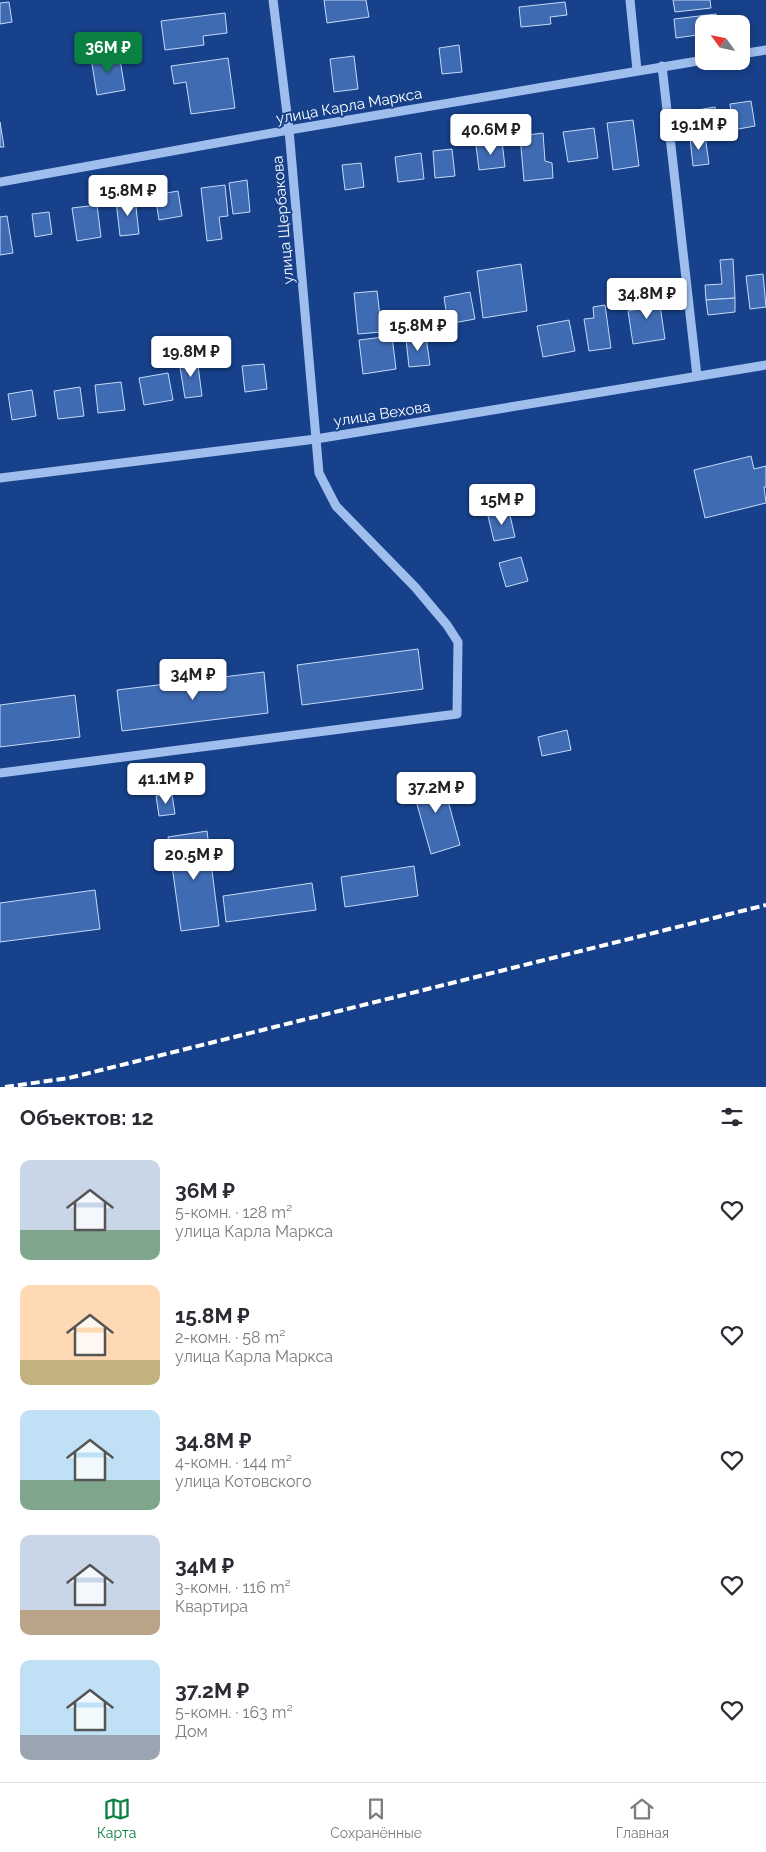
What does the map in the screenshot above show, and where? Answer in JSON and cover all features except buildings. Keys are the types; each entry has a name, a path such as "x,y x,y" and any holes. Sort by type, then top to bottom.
{"street":[{"name":"улица Щербакова","path":"0,773 457,714 458,642 447,624 415,587 336,506 319,473 289,130 273,0"},
{"path":"630,0 637,70"},
{"path":"750,53 766,50"},
{"name":"улица Карла Маркса","path":"0,182 289,130 695,61"},
{"path":"662,66 697,376"},
{"name":"улица Вехова","path":"0,478 316,439 766,365"}],"railway":[{"path":"5,1087 69,1078 766,905"}]}
